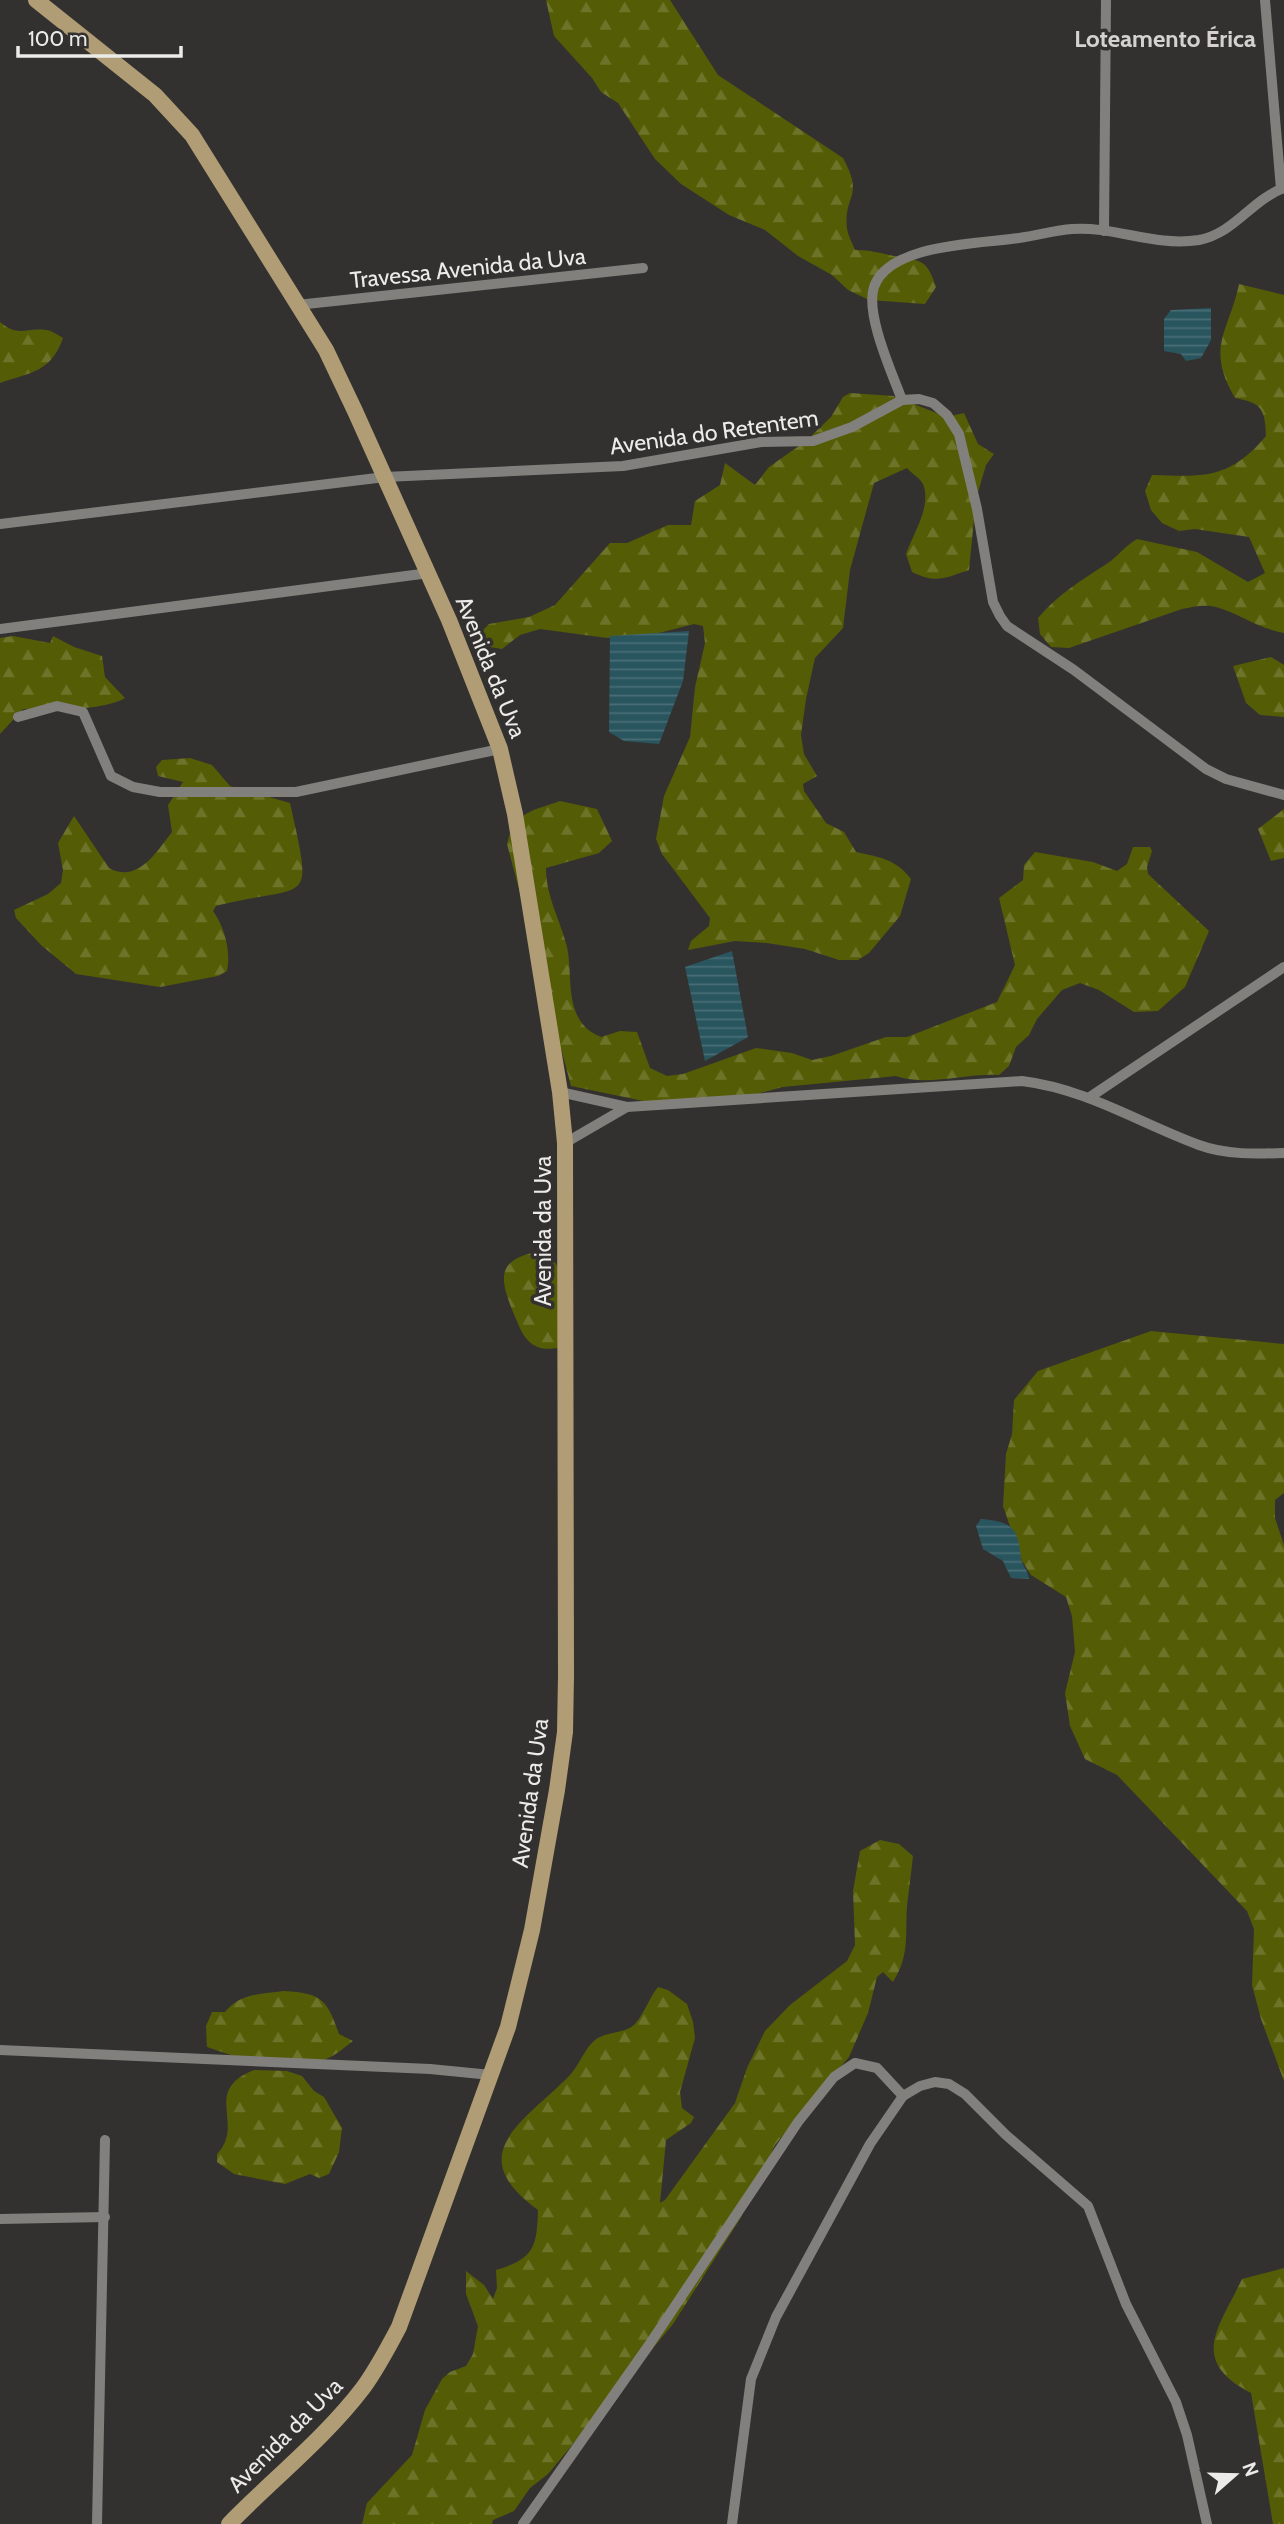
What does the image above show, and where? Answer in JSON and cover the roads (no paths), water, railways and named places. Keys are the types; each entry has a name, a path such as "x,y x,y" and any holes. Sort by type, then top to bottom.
{"main road":[{"name":"Avenida da Uva","path":"36,0 155,96 177,117 207,157 326,350 385,477 429,573 500,749 515,814 560,1092 565,1143 565,1732 551,1830 532,1930 508,2027 398,2326 383,2357 363,2388 338,2417 229,2524"}],"street":[{"path":"1104,231 1106,0"},
{"path":"1265,0 1282,188 1228,229 1212,237 1172,243 1104,231 1072,229 919,252 890,267 874,286 872,301 875,322 902,400 919,399 933,403 947,415 958,433 977,509 993,602 1007,626 1074,670 1206,769 1226,779 1284,795"},
{"name":"Travessa Avenida da Uva","path":"297,304 643,268"},
{"name":"Avenida do Retentem","path":"0,524 385,477 623,466 667,461 733,446 813,441 852,427 902,400"},
{"path":"0,629 429,573"},
{"path":"18,716 57,706 83,712 111,776 133,787 160,792 296,792 500,749"},
{"path":"1090,1097 1284,967"},
{"path":"560,1092 627,1107 974,1082 1023,1081 1056,1085 1090,1097 1199,1145 1223,1152 1284,1153"},
{"path":"565,1143 627,1107"},
{"path":"0,2050 430,2069 491,2075"},
{"path":"523,2524 649,2345 798,2122 834,2077 855,2063 877,2068 903,2096"},
{"path":"732,2524 744,2419 759,2354 870,2144 903,2096 920,2086 935,2082 949,2084 965,2094 1006,2135 1088,2206 1126,2304 1176,2402 1188,2435 1207,2524"},
{"path":"97,2524 105,2140"},
{"path":"0,2219 105,2217"}],"water":[{"path":"1211,308 1211,340 1201,358 1186,361 1181,354 1164,351 1164,319 1171,310"},
{"path":"689,631 683,681 659,744 624,741 609,732 610,636"},
{"path":"732,951 748,1037 705,1061 685,967"},
{"path":"981,1519 1000,1522 1012,1528 1018,1539 1029,1579 1011,1578 1003,1561 983,1549 976,1526"}],"district":[{"name":"Loteamento Érica","path":"1165,39"}]}
